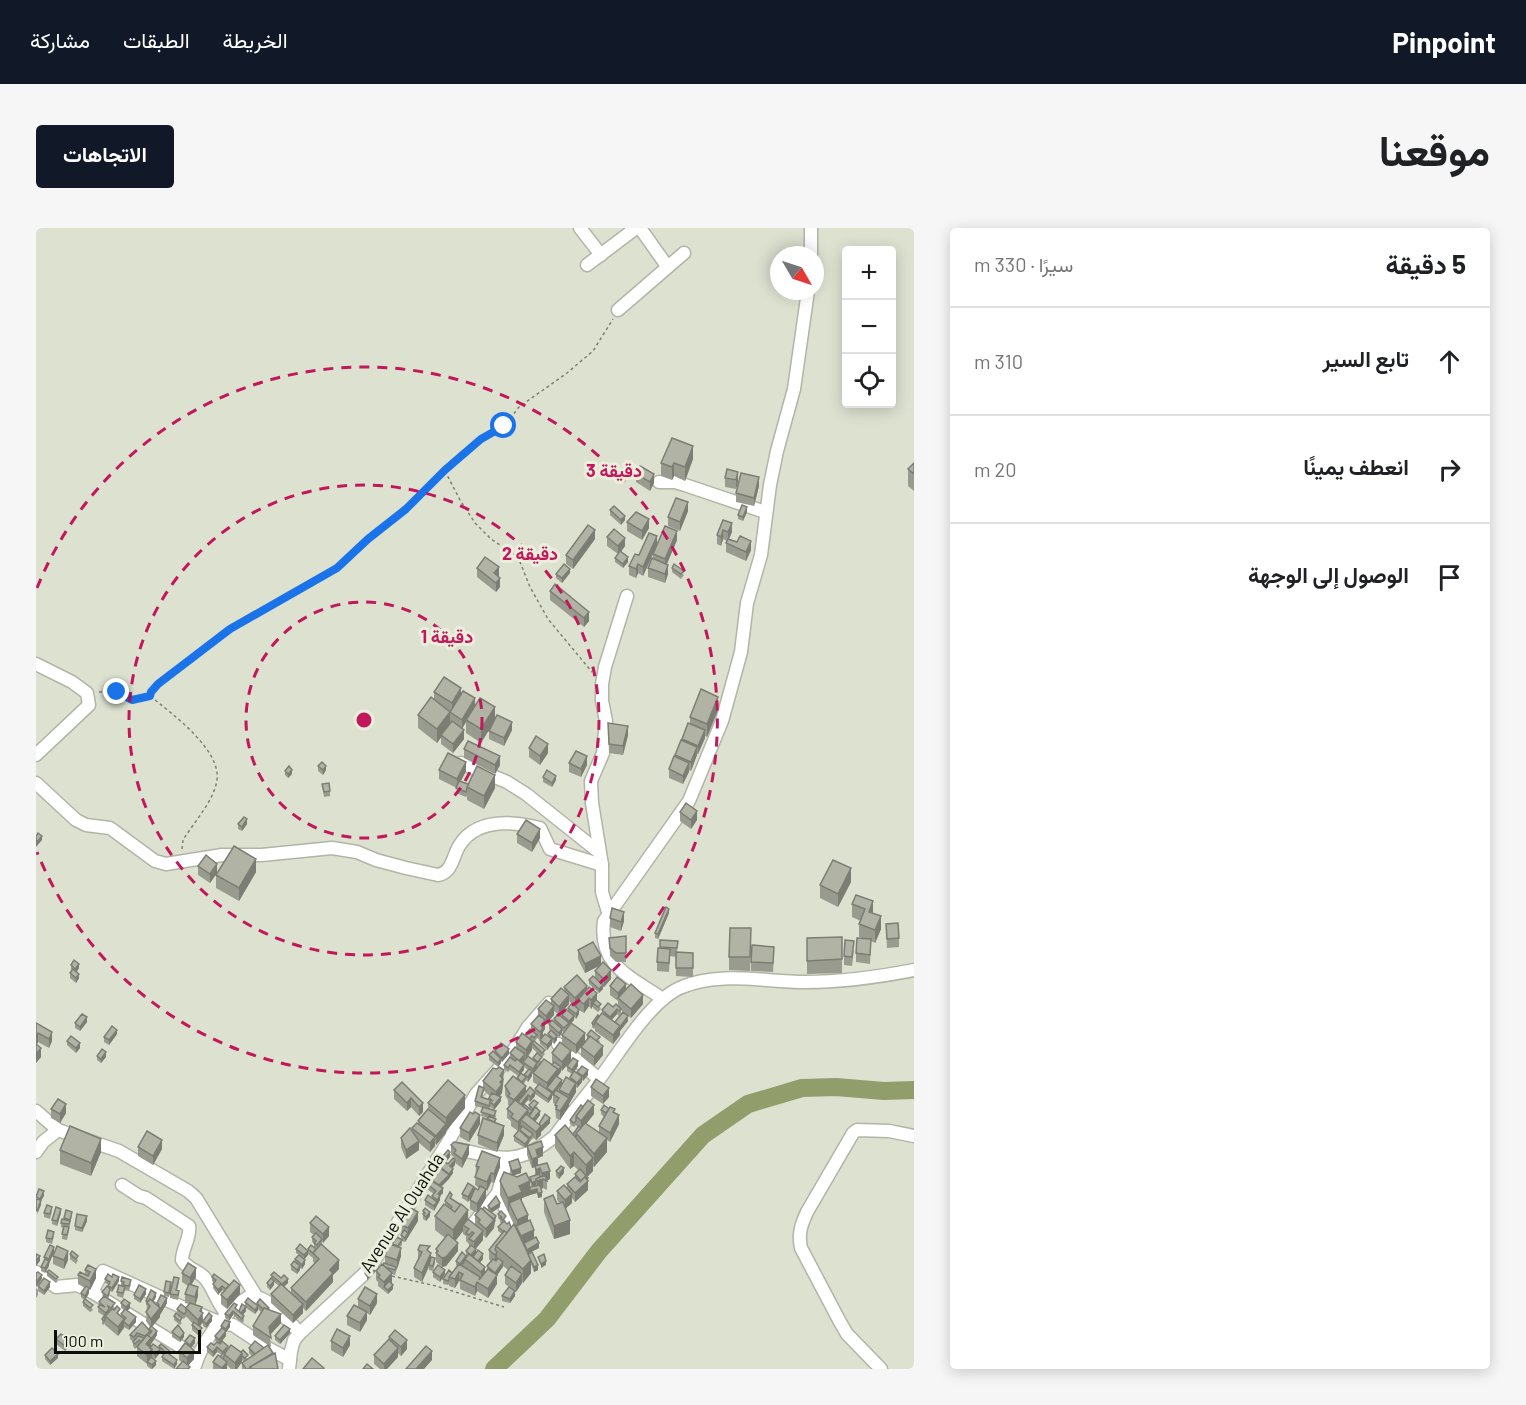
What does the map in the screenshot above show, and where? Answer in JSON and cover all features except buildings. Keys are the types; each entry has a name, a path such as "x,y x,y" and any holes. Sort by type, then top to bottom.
{"street":[{"path":"580,228 601,255"},
{"path":"588,265 638,228 667,266"},
{"path":"811,228 812,246"},
{"path":"618,310 684,253"},
{"path":"663,999 611,960 603,943 604,921 608,912 689,801 722,721 741,652 747,603 761,555 765,512 777,451 794,389 807,300"},
{"path":"658,482 684,484 765,512"},
{"path":"608,912 602,892 602,865 591,781 603,753 606,721 602,701 602,684 611,645 627,596"},
{"path":"36,664 72,682 87,693 89,705 36,755"},
{"path":"461,763 507,782 526,794 599,852"},
{"path":"36,783 81,823 110,828 155,861 166,864 222,855 262,855 332,848 357,852 406,868 442,874 449,868 459,846 468,834 482,826 501,823 525,824 540,828 550,849 602,865"},
{"name":"Avenue Al Ouahda","path":"290,1364 294,1340 372,1264 445,1147 516,1159 541,1147 555,1136 634,1031 663,999 680,987 696,982 739,979 804,982 851,980 914,970"},
{"path":"445,1147 476,1094 510,1056 533,1021 554,998"},
{"path":"558,1044 599,1079"},
{"path":"36,1111 58,1130 118,1151 188,1191 196,1198 256,1296"},
{"path":"36,1152 58,1130"},
{"path":"881,1369 843,1328 801,1248 798,1237 800,1225 853,1133 857,1130 881,1130 914,1136"},
{"path":"474,1223 498,1193 507,1159"},
{"path":"122,1185 189,1226 190,1230 182,1251 183,1264 204,1277 221,1308 224,1319"},
{"path":"498,1193 515,1229"},
{"path":"92,1292 103,1271 176,1305 224,1319 290,1364"},
{"path":"36,1272 56,1287 77,1285 92,1292 195,1363 237,1303 250,1296 256,1296 267,1302 300,1333"}],"path":[{"path":"150,696 158,684 230,629 342,563 406,509 445,470 481,439 504,426 524,403 567,373 593,351 618,310"},
{"path":"445,470 475,523 491,539 518,557 530,587 548,619 602,684"},
{"path":"87,693 117,692 132,700 150,696"},
{"path":"150,696 204,745 217,770 212,792 183,840 184,861"},
{"path":"389,1275 436,1286 504,1307"}],"waterway":[{"path":"494,1369 547,1319 599,1251 703,1135 748,1104 802,1088 914,1090"}],"route":[{"path":"117,692 132,700 150,696 158,684 230,629 337,568 368,539 406,509 445,470 481,439 504,426"}]}
